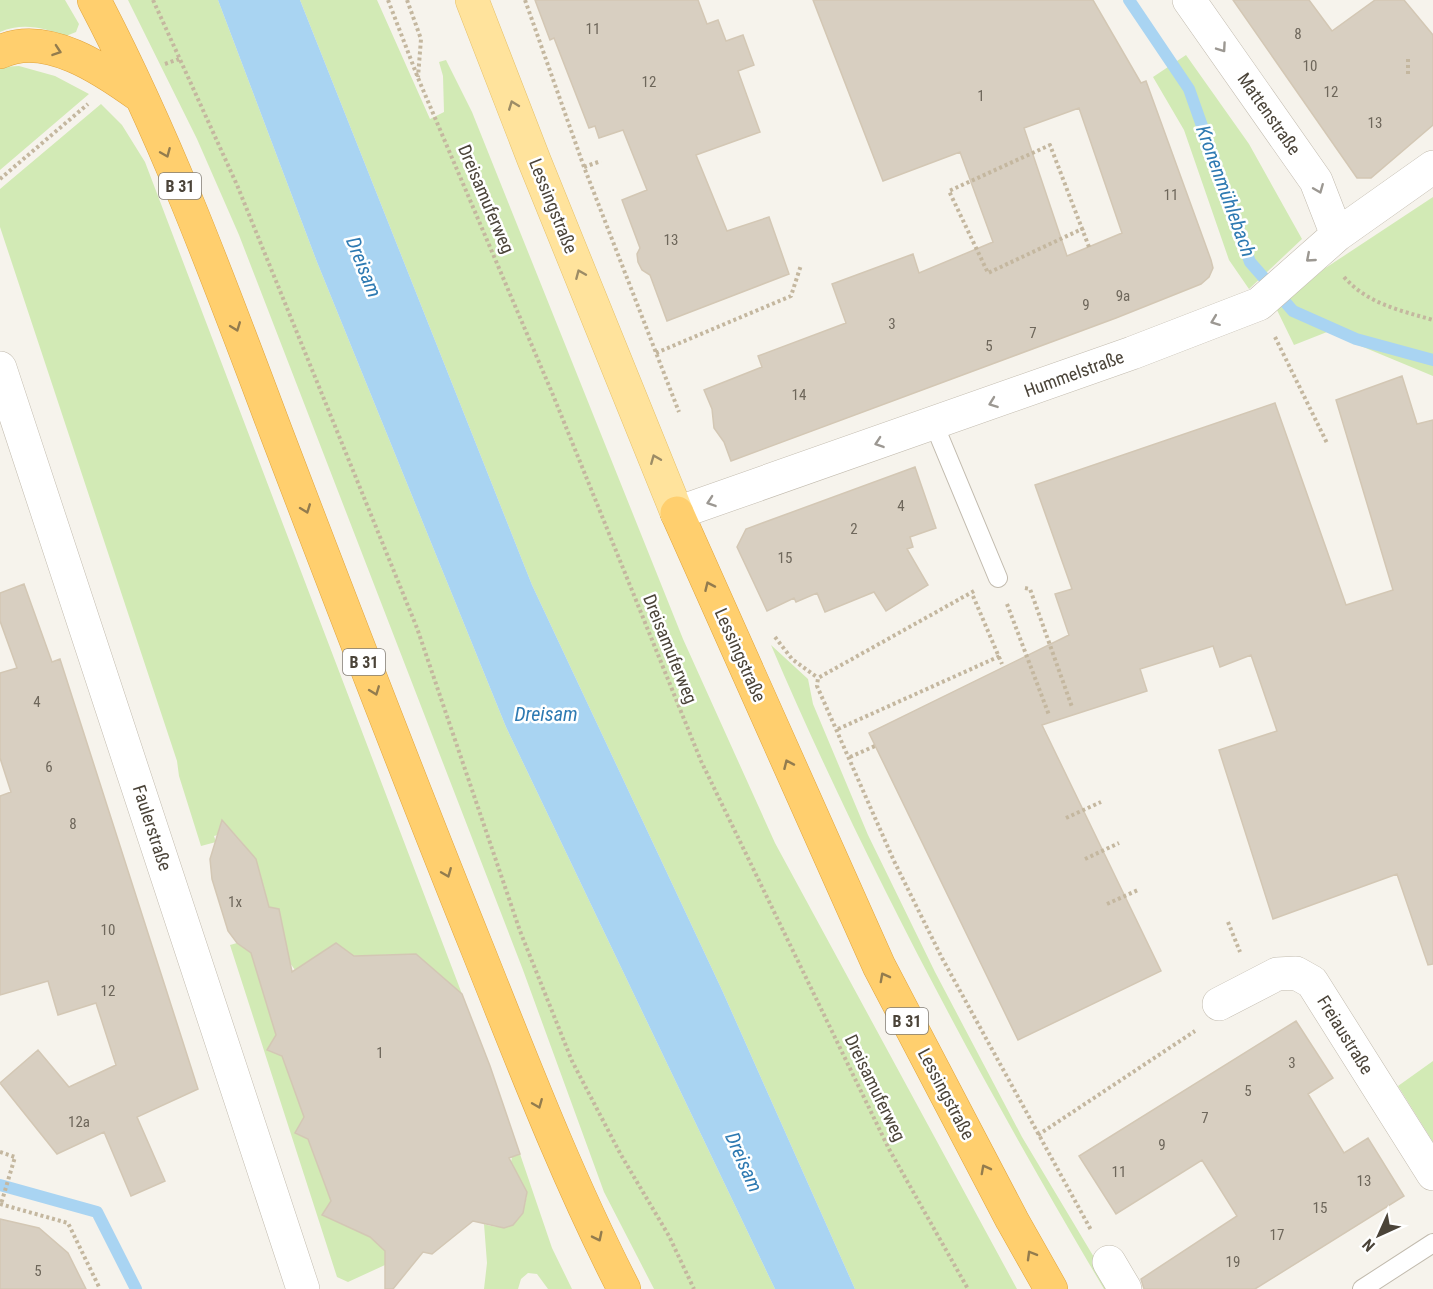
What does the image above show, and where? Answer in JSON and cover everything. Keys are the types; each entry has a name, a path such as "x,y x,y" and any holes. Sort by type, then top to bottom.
{"highway":[{"name":"B 31","path":"94,0 144,99 216,272 388,726 541,1111 582,1205 624,1289"},
{"path":"0,52 11,47 51,48 107,72 144,99"},
{"name":"Lessingstraße","path":"677,513 879,966 1012,1220 1051,1289"}],"main road":[{"name":"Lessingstraße","path":"472,0 677,513"}],"street":[{"name":"Mattenstraße","path":"1189,0 1316,181 1332,239"},
{"name":"Hummelstraße","path":"677,513 1132,353 1270,294 1332,239 1433,167"},
{"name":"Faulerstraße","path":"0,368 303,1289"},
{"name":"Freiaustraße","path":"1219,1004 1277,974 1296,973 1312,982 1433,1174"}],"lane":[{"path":"934,424 998,578"},
{"path":"1362,1289 1433,1243"}],"path":[{"path":"153,0 179,59 194,84 237,184 417,628 520,931 572,1061 621,1155 669,1236 694,1289"},
{"name":"Dreisamuferweg","path":"388,0 418,78 544,373 701,761 890,1149 968,1289"},
{"path":"407,0 421,39 418,78"},
{"path":"525,0 624,271"},
{"path":"165,64 179,59"},
{"path":"1408,59 1408,76"},
{"path":"0,179 96,97"},
{"path":"1084,228 988,273 949,191 1050,145 1084,228 1089,247"},
{"path":"585,167 601,161"},
{"path":"1332,239 1335,267 1365,297 1383,306 1433,320"},
{"path":"656,353 791,296 801,265"},
{"path":"1270,294 1327,442"},
{"path":"998,578 1049,715"},
{"path":"1072,707 1030,589 998,578 818,678 817,686 838,729 894,861 942,958 1117,1276"},
{"path":"972,593 1002,664"},
{"path":"838,729 1000,656"},
{"path":"850,757 875,746"},
{"path":"1066,818 1101,802"},
{"path":"1085,859 1119,843"},
{"path":"1107,904 1138,890"},
{"path":"1228,922 1244,961"},
{"path":"1038,1135 1190,1036 1219,1004"},
{"path":"0,1152 15,1158 0,1204 68,1223 100,1289"}],"green space":[{"path":"0,0 65,0 79,24 76,32 66,36 33,27 17,27 0,32"},
{"path":"128,0 218,0 317,262 506,727 775,1289 654,1289 604,1192 523,970 239,235 197,139"},
{"path":"300,0 377,0 430,119 444,112 443,76 439,62 446,60 472,112 683,639 775,843 1017,1289 855,1289 722,990 532,585"},
{"path":"1186,55 1249,144 1302,239 1249,289 1229,260 1184,130 1153,77"},
{"path":"19,66 55,76 89,94 0,170 0,67"},
{"path":"101,104 122,125 145,162 462,994 416,954 345,956 295,970 290,963 279,909 269,907 253,858 241,841 232,831 214,836 216,842 201,846 179,776 177,761 0,227 0,189"},
{"path":"1433,197 1433,376 1327,332 1294,345 1277,310 1324,269"},
{"path":"771,645 808,679 813,704 868,835 935,972 1022,1137 1113,1289 1104,1289 1058,1211 927,972 846,810"},
{"path":"237,943 251,953 304,1117 295,1133 308,1139 331,1201 322,1215 377,1240 379,1245 391,1250 385,1256 385,1265 348,1282 337,1277 230,945"},
{"path":"1433,1061 1433,1142 1398,1086"},
{"path":"520,1154 552,1248 572,1289 548,1289 537,1274 528,1273 521,1279 518,1289 484,1289 487,1263 484,1224 501,1227 515,1222 526,1201 527,1192 509,1172 512,1157"}],"water":[{"name":"Dreisam","path":"218,0 300,0 532,585 722,990 855,1289 775,1289 506,727 317,262"}],"building":[{"path":"535,0 698,0 707,24 718,20 726,41 743,35 754,65 738,71 760,132 696,155 727,231 769,217 789,274 667,321 650,275 642,270 638,262 637,254 640,248 622,200 647,190 623,130 599,138 595,126 589,128 554,38 550,40"},
{"path":"813,0 1093,0 1141,83 1146,81 1213,268 1209,277 1201,284 1116,318 731,461 724,442 714,428 712,409 704,390 762,367 758,356 846,323 832,284 913,254 919,273 993,242 960,152 883,181","holes":["1079,108 1122,233 1067,256 1024,128"]},
{"path":"1233,0 1309,0 1332,31 1375,0 1404,0 1433,35 1433,125 1371,178 1357,178"},
{"path":"1402,376 1417,424 1433,420 1433,964 1428,965 1397,874 1273,919 1219,750 1277,731 1251,655 1220,667 1213,646 1140,669 1147,691 1042,725 1161,971 1018,1040 869,733 1069,635 1055,594 1072,589 1035,485 1275,403 1346,605 1393,590 1336,400"},
{"path":"915,467 936,528 910,537 913,547 907,549 928,585 886,611 874,592 825,612 817,593 796,602 794,598 767,611 737,547 746,529"},
{"path":"24,584 52,662 60,659 198,1089 137,1117 165,1181 131,1196 104,1132 57,1154 0,1083 38,1050 69,1087 116,1065 96,1003 58,1015 48,981 0,995 0,796 11,792 0,758 0,673 17,668 0,621 0,593"},
{"path":"222,820 256,859 269,907 279,909 292,972 336,943 354,956 416,954 462,994 490,1066 520,1154 509,1158 527,1192 523,1213 513,1225 504,1228 473,1221 432,1254 423,1252 393,1289 385,1289 385,1251 370,1237 322,1215 331,1201 308,1139 295,1133 304,1117 282,1056 267,1050 276,1035 251,953 237,943 228,931 212,879 210,859"},
{"path":"1296,1021 1333,1078 1308,1094 1344,1153 1368,1138 1404,1196 1255,1289 1144,1289 1141,1279 1237,1216 1202,1160 1116,1214 1079,1156"},
{"path":"0,1219 39,1228 68,1253 86,1289 0,1289"}],"waterway":[{"name":"Kronenmühlebach","path":"1129,0 1189,89 1250,262 1293,311 1356,339 1433,360"},
{"path":"0,1185 97,1212 136,1289"}]}
